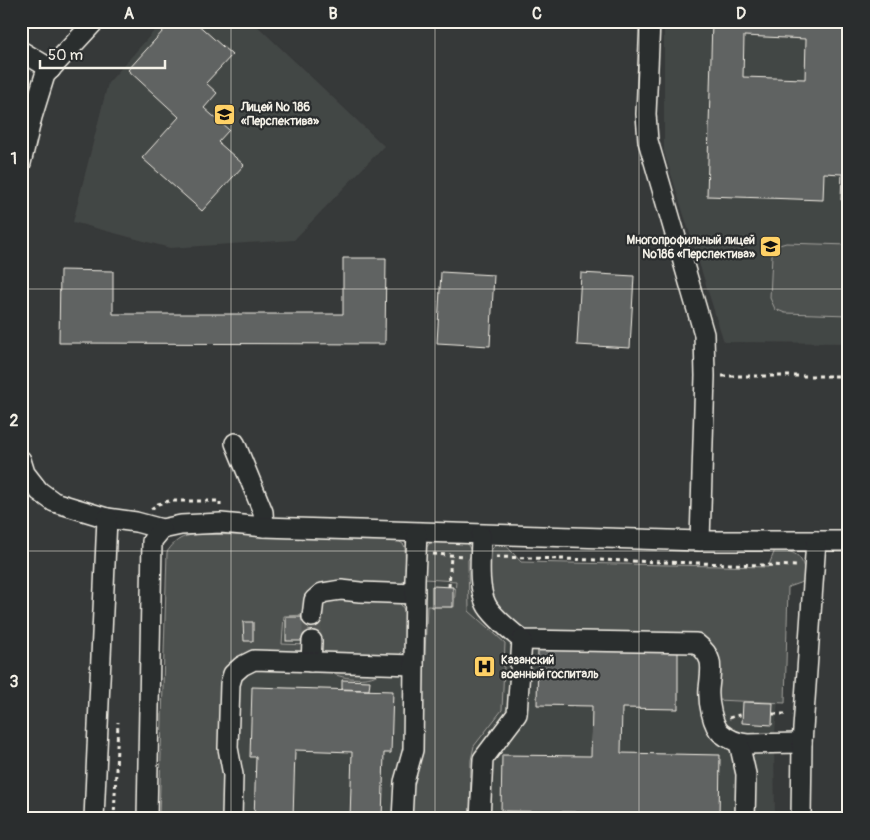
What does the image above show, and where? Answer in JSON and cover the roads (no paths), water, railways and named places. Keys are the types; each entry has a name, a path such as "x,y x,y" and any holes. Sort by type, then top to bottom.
{"street":[{"path":"21,163 32,117 45,76 95,21"},
{"path":"650,21 646,114 648,141 704,334 705,376 700,542"},
{"path":"21,51 51,69"},
{"path":"235,444 263,512 264,527"},
{"path":"21,460 25,473 39,491 54,502 107,518 136,522 162,529 180,525 221,523 264,527 700,542 849,541"},
{"path":"94,819 107,518"},
{"path":"147,819 152,541 162,529"},
{"path":"402,819 404,782 413,750 417,533"},
{"path":"481,535 481,589 486,606 522,640 696,643 704,649 710,663 712,674 709,690 710,707 715,723 721,733 739,743 747,744 802,743"},
{"path":"801,819 802,743 816,541"},
{"path":"312,617 314,600 328,592 340,590 415,594"},
{"path":"480,819 483,759 517,714 522,640"},
{"path":"312,641 312,662"},
{"path":"232,819 233,776 228,748 230,684 233,674 242,666 254,660 414,665"},
{"path":"739,743 746,774 745,819"}],"tunnel":[{"path":"312,617 312,641"}],"place":[{"name":"Лицей № 186 «Перспектива»","path":"225,114"},
{"name":"Многопрофильный лицей №186 «Перспектива»","path":"771,247"},
{"name":"Казанский военный госпиталь","path":"485,667"}]}
